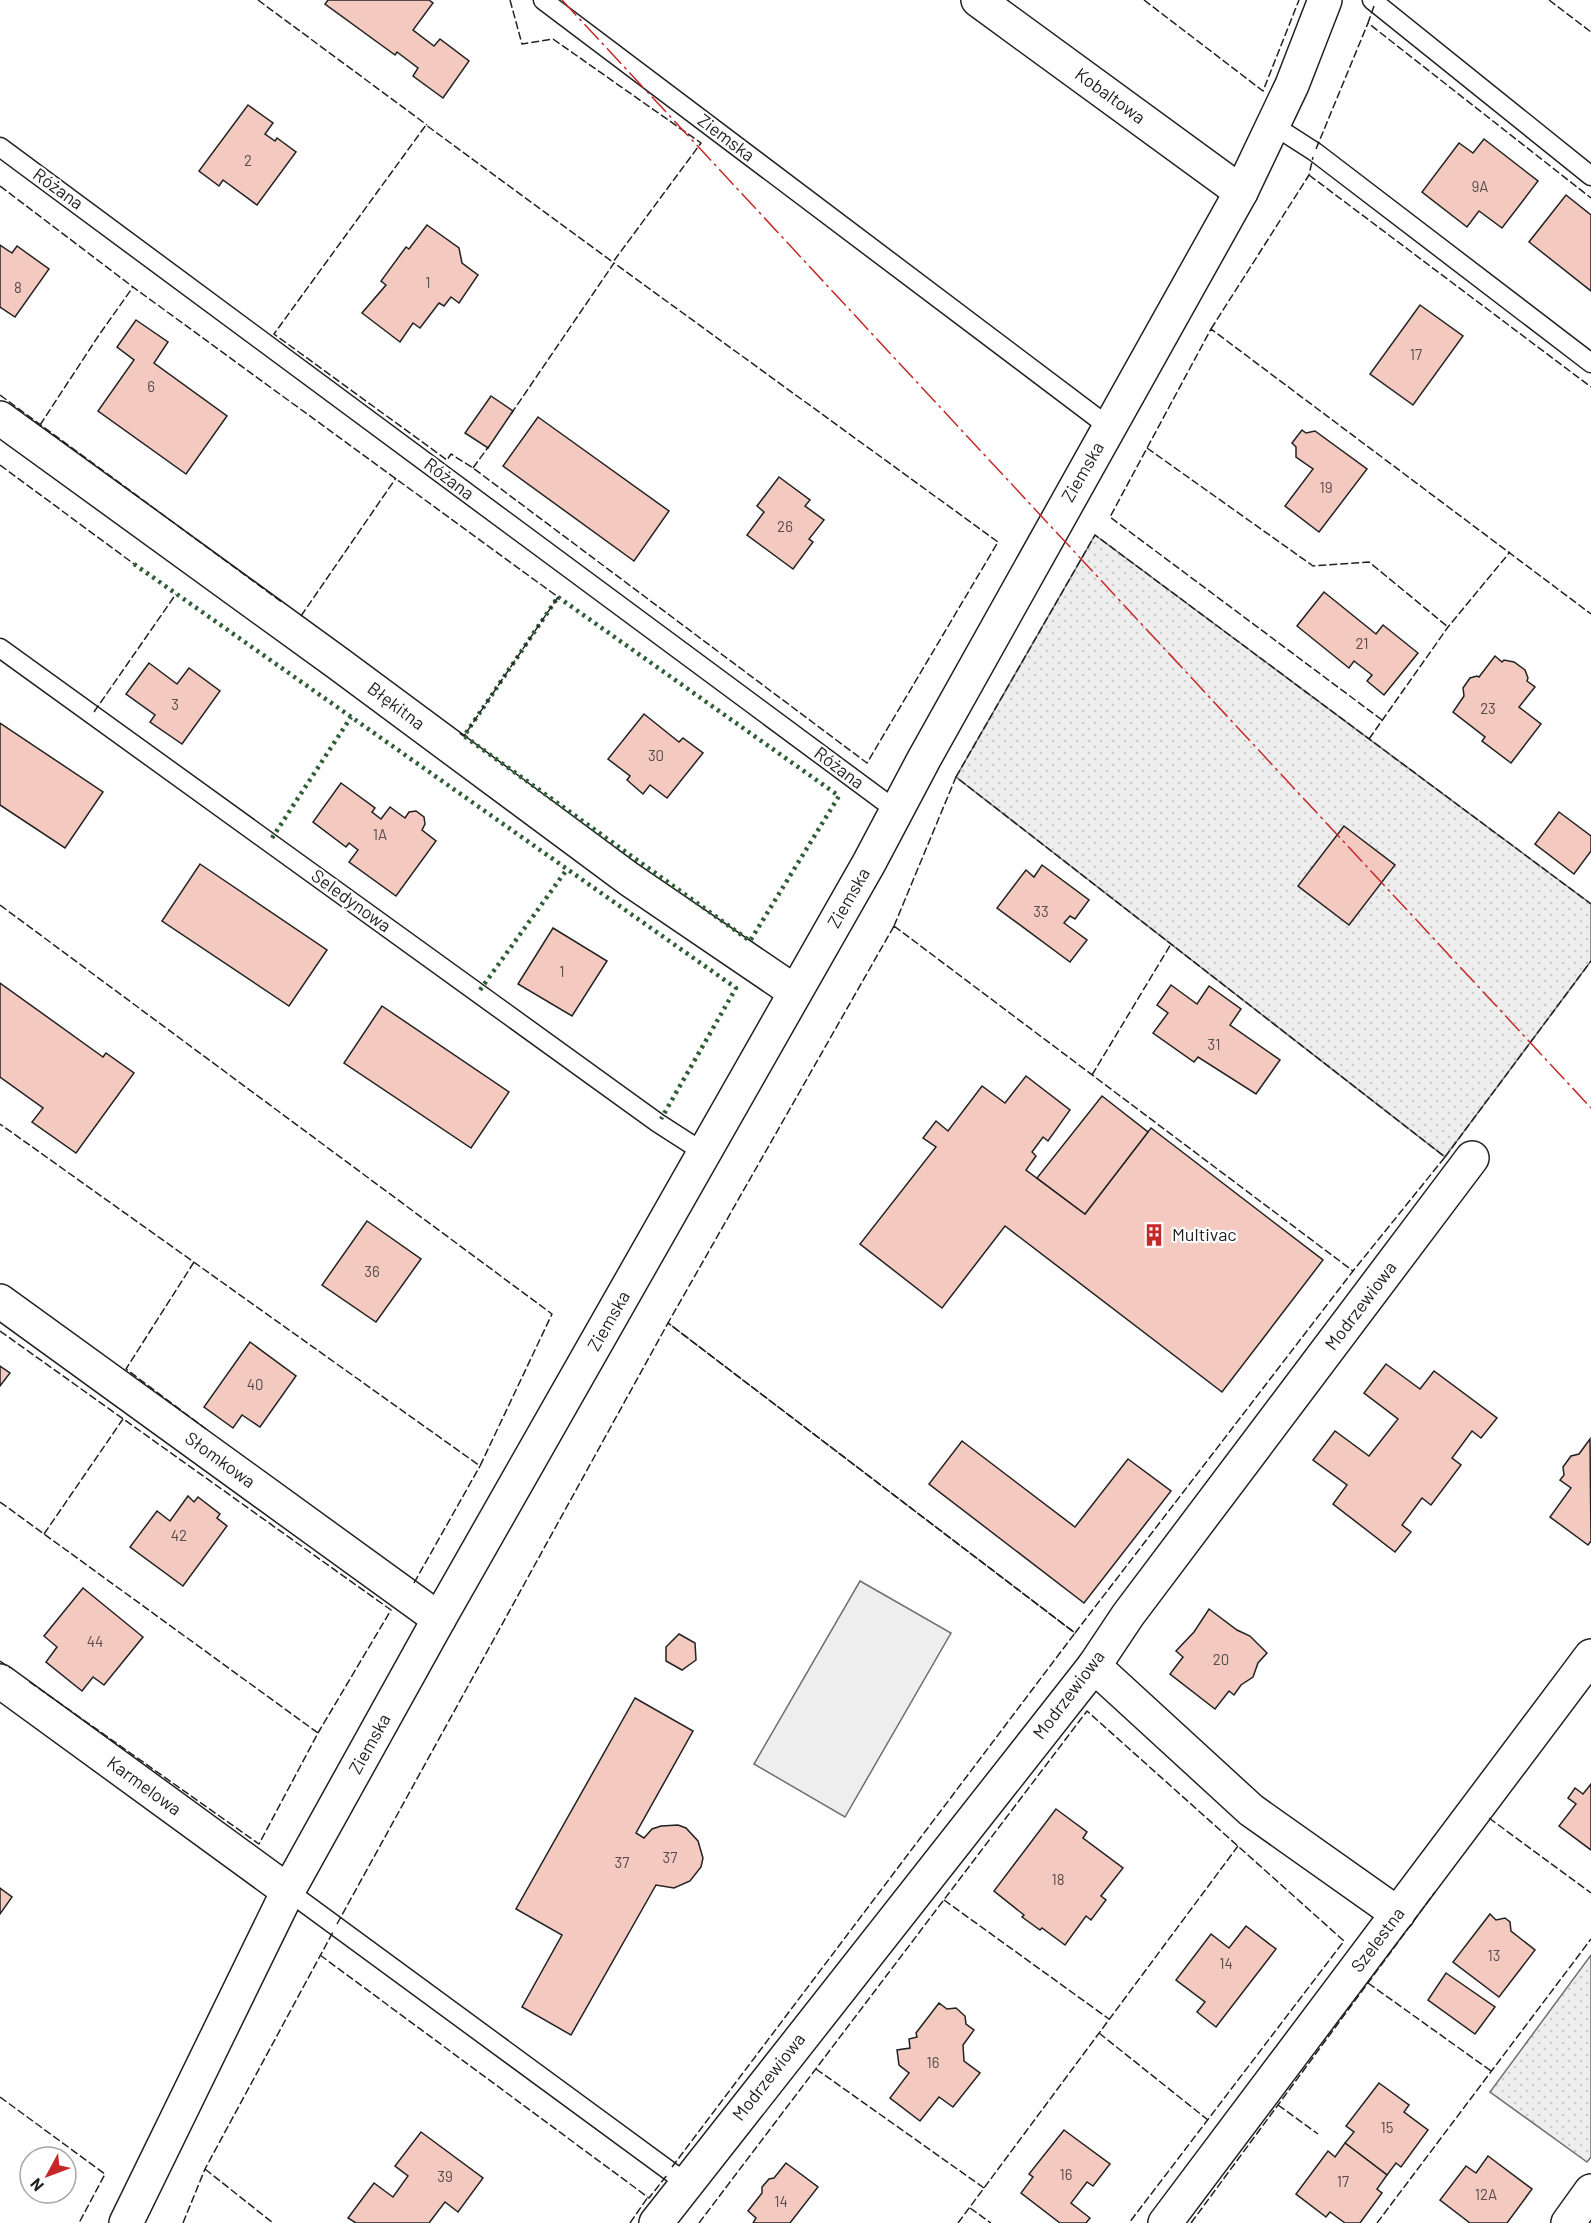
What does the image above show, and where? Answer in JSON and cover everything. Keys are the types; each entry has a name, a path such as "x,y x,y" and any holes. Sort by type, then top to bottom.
{"street":[{"name":"Kobaltowa","path":"978,0 1241,192"},
{"name":"Ziemska","path":"126,2223 288,1891 439,1618 897,811 929,748 1241,192 1292,85 1325,0"},
{"name":"Błękitna","path":"0,418 339,664 629,879 795,992"},
{"name":"Modrzewiowa","path":"656,2223 1094,1666 1135,1606 1472,1158"},
{"name":"Słomkowa","path":"0,1301 439,1618"},
{"name":"Szelestna","path":"1165,2223 1591,1656"},
{"path":"1094,1666 1251,1810 1398,1914"},
{"name":"Karmelowa","path":"0,1680 288,1891"},
{"path":"1568,2223 1591,2191"}],"lane":[{"name":"Ziemska","path":"543,0 1109,427"},
{"path":"1372,0 1591,176"},
{"path":"1273,125 1315,152 1591,363"},
{"name":"Różana","path":"0,147 897,811"},
{"name":"Seledynowa","path":"0,648 649,1116 704,1152"},
{"path":"288,1891 686,2183"}],"shaded area":[{"path":"1095,535 1591,904 1591,961 1445,1157 956,777"},
{"path":"860,1581 951,1633 845,1817 754,1764"},
{"path":"1591,1955 1591,2157 1587,2162 1490,2092"}],"building":[{"path":"328,0 429,0 433,3 413,30 434,46 440,39 469,61 443,98 413,76 418,68 397,52 395,55 325,4"},
{"path":"248,105 273,123 265,134 275,141 277,138 296,152 257,205 223,180 219,186 199,171"},
{"path":"1484,139 1538,181 1502,228 1479,211 1467,227 1422,192 1459,143 1473,153"},
{"path":"1566,195 1591,215 1591,291 1529,242"},
{"path":"427,225 459,248 462,263 478,275 459,303 451,297 444,306 439,303 420,328 413,323 400,342 362,313 386,285 381,281 406,247 409,249"},
{"path":"0,245 12,253 17,246 49,269 15,317 0,307"},
{"path":"1420,305 1463,336 1413,405 1370,374"},
{"path":"136,320 168,342 154,363 227,416 186,474 98,411 134,360 117,347"},
{"path":"491,396 513,411 488,448 465,433"},
{"path":"538,417 669,511 634,561 503,466"},
{"path":"1302,430 1306,433 1315,431 1367,469 1319,532 1285,506 1313,469 1296,457 1296,447 1292,443"},
{"path":"779,477 810,500 805,506 824,520 809,539 813,542 793,569 747,535 764,512 757,506"},
{"path":"1324,592 1376,634 1383,625 1418,653 1384,695 1367,681 1372,675 1354,661 1349,668 1297,626"},
{"path":"1495,656 1502,662 1504,660 1514,662 1525,670 1527,681 1535,687 1519,707 1541,724 1511,763 1482,741 1485,737 1453,712 1464,696 1463,688 1470,678 1479,677"},
{"path":"149,663 177,684 189,668 220,691 182,744 150,722 155,715 126,694"},
{"path":"644,714 679,742 683,738 703,753 667,798 650,785 643,794 627,780 630,776 608,759"},
{"path":"0,723 103,792 65,848 0,805"},
{"path":"341,783 375,808 372,812 381,819 390,807 405,818 409,812 416,811 424,817 425,824 422,830 436,841 396,896 349,862 358,850 349,843 346,847 313,822"},
{"path":"1559,812 1591,836 1591,851 1574,874 1535,844"},
{"path":"1344,826 1395,865 1349,925 1298,886"},
{"path":"200,864 327,950 289,1006 162,921"},
{"path":"1042,865 1089,900 1075,919 1070,916 1064,923 1087,940 1070,962 997,908 1026,870 1034,877"},
{"path":"553,928 607,961 572,1016 518,984"},
{"path":"0,983 103,1057 106,1053 134,1073 76,1153 32,1122 43,1108 0,1077"},
{"path":"1171,985 1197,1004 1209,986 1241,1009 1230,1025 1280,1060 1256,1094 1198,1057 1194,1062 1153,1033 1168,1013 1157,1005"},
{"path":"382,1006 509,1092 471,1148 344,1063"},
{"name":"Multivac","path":"1026,1076 1070,1110 1048,1141 1043,1137 1032,1152 1036,1156 1026,1170 1085,1214 1151,1128 1323,1260 1222,1392 1005,1226 942,1308 860,1244 936,1147 923,1138 936,1121 948,1131 982,1086 1005,1103"},
{"path":"1102,1096 1148,1132 1085,1214 1037,1178"},
{"path":"367,1221 421,1259 376,1322 322,1285"},
{"path":"250,1342 296,1376 260,1427 242,1415 233,1428 204,1407"},
{"path":"1386,1364 1420,1389 1434,1371 1497,1418 1481,1438 1472,1431 1452,1458 1461,1465 1431,1505 1422,1498 1402,1525 1411,1532 1395,1552 1333,1504 1347,1485 1313,1460 1335,1431 1369,1456 1398,1419 1364,1393"},
{"path":"0,1366 10,1373 0,1386"},
{"path":"1590,1439 1591,1541 1588,1545 1550,1517 1571,1488 1560,1480 1564,1475 1563,1467 1571,1456 1579,1454"},
{"path":"962,1441 1075,1527 1128,1459 1171,1491 1084,1603 929,1484"},
{"path":"188,1496 194,1502 198,1497 220,1514 217,1518 227,1526 183,1586 130,1547 157,1511 170,1521"},
{"path":"83,1588 143,1637 104,1685 93,1677 82,1691 46,1662 57,1647 44,1636"},
{"path":"1209,1609 1237,1630 1250,1636 1267,1653 1258,1663 1253,1677 1241,1685 1234,1695 1229,1691 1215,1709 1170,1674 1183,1657 1176,1651 1194,1632"},
{"path":"679,1634 695,1643 696,1660 682,1670 666,1661 666,1647"},
{"path":"635,1698 693,1731 636,1833 644,1838 652,1829 678,1825 686,1828 698,1841 703,1858 701,1867 690,1881 674,1888 656,1885 571,2035 522,2007 562,1935 516,1909"},
{"path":"1591,1784 1591,1850 1559,1826 1576,1804 1568,1798 1575,1788 1583,1794"},
{"path":"1056,1809 1087,1832 1083,1838 1123,1868 1101,1896 1106,1900 1091,1920 1086,1916 1065,1945 1022,1917 1024,1915 994,1891"},
{"path":"0,1888 12,1897 0,1914"},
{"path":"1490,1914 1496,1920 1505,1918 1510,1922 1511,1931 1535,1950 1499,1997 1453,1962"},
{"path":"1246,1926 1276,1949 1216,2027 1197,2012 1205,2002 1176,1980 1211,1934 1229,1948"},
{"path":"1446,1973 1495,2007 1475,2034 1428,2000"},
{"path":"939,2003 947,2009 956,2008 965,2016 966,2024 974,2030 963,2045 964,2061 980,2073 953,2107 939,2097 920,2121 890,2098 909,2073 899,2065 897,2050 910,2048 909,2039 917,2037 916,2033"},
{"path":"1379,2083 1409,2105 1404,2112 1428,2130 1401,2167 1396,2163 1387,2175 1345,2143 1354,2132 1346,2126"},
{"path":"1064,2130 1110,2164 1093,2186 1087,2182 1071,2203 1090,2218 1086,2223 1060,2223 1021,2193 1033,2177 1029,2174"},
{"path":"421,2132 483,2178 458,2212 445,2202 429,2223 356,2223 348,2218 374,2183 393,2197 408,2176 395,2166"},
{"path":"1345,2143 1387,2175 1377,2189 1382,2193 1360,2223 1345,2223 1330,2212 1326,2217 1296,2194 1328,2151 1335,2157"},
{"path":"1488,2156 1532,2189 1507,2223 1470,2223 1440,2200 1466,2166 1476,2173"},
{"path":"786,2163 818,2187 790,2223 753,2223 756,2218 748,2211 762,2193 762,2187 769,2179 774,2178"}],"hedge":[{"path":"134,564 736,988 661,1119"},
{"path":"558,597 839,796 750,941 464,736 558,597"},
{"path":"272,838 351,717"},
{"path":"480,990 565,872"}],"fence":[{"path":"258,0 427,125"},
{"path":"510,0 522,44 553,39 701,143 613,262"},
{"path":"1144,0 1263,91 1299,0"},
{"path":"1549,0 1591,32"},
{"path":"1374,6 1368,23 1591,198"},
{"path":"1316,149 1368,23"},
{"path":"511,414 614,263 998,542 867,763 473,468 451,454 447,460 274,334 426,125 614,263"},
{"path":"1211,329 1309,175 1313,157"},
{"path":"1309,175 1591,387"},
{"path":"0,186 133,287 558,597 464,736 459,733"},
{"path":"40,425 133,287"},
{"path":"1382,720 1110,517 1211,329 1591,614"},
{"path":"0,395 283,603"},
{"path":"473,468 489,446"},
{"path":"1147,448 1313,566 1369,562 1448,627"},
{"path":"0,465 134,564"},
{"path":"301,616 396,478"},
{"path":"956,777 1095,535 1591,904"},
{"path":"1369,739 1448,627 1510,552"},
{"path":"94,712 176,594"},
{"path":"894,926 956,777 1445,1157 1353,1271"},
{"path":"0,905 552,1314 480,1466 0,1124"},
{"path":"894,926 1353,1271 1075,1633 668,1323 894,926"},
{"path":"1092,1075 1171,944"},
{"path":"1445,1157 1591,961"},
{"path":"194,1262 126,1369 206,1429"},
{"path":"337,1924 668,1323 1075,1633 672,2167"},
{"path":"0,1331 391,1610 318,1733"},
{"path":"44,1534 123,1419"},
{"path":"414,1583 480,1466"},
{"path":"0,1502 318,1733 259,1844 27,1680"},
{"path":"0,1661 10,1668"},
{"path":"699,2223 1087,1711 1344,1941 1129,2223"},
{"path":"1489,1818 1591,1893"},
{"path":"958,2223 1238,1846"},
{"path":"1191,2223 1435,1892"},
{"path":"944,1900 1109,2019"},
{"path":"183,2223 205,2169 333,1932"},
{"path":"1377,2223 1591,1939"},
{"path":"320,1955 649,2198 667,2175"},
{"path":"1368,1983 1491,2071"},
{"path":"1099,2033 1208,2120"},
{"path":"816,2069 984,2188"},
{"path":"0,2097 105,2174 79,2223"},
{"path":"1278,2105 1318,2134"},
{"path":"205,2169 273,2223"},
{"path":"630,2223 648,2197"},
{"path":"970,2208 991,2223"}],"power":[{"path":"562,0 1591,1108"}],"place":[{"name":"Multivac","path":"1154,1235"}]}
